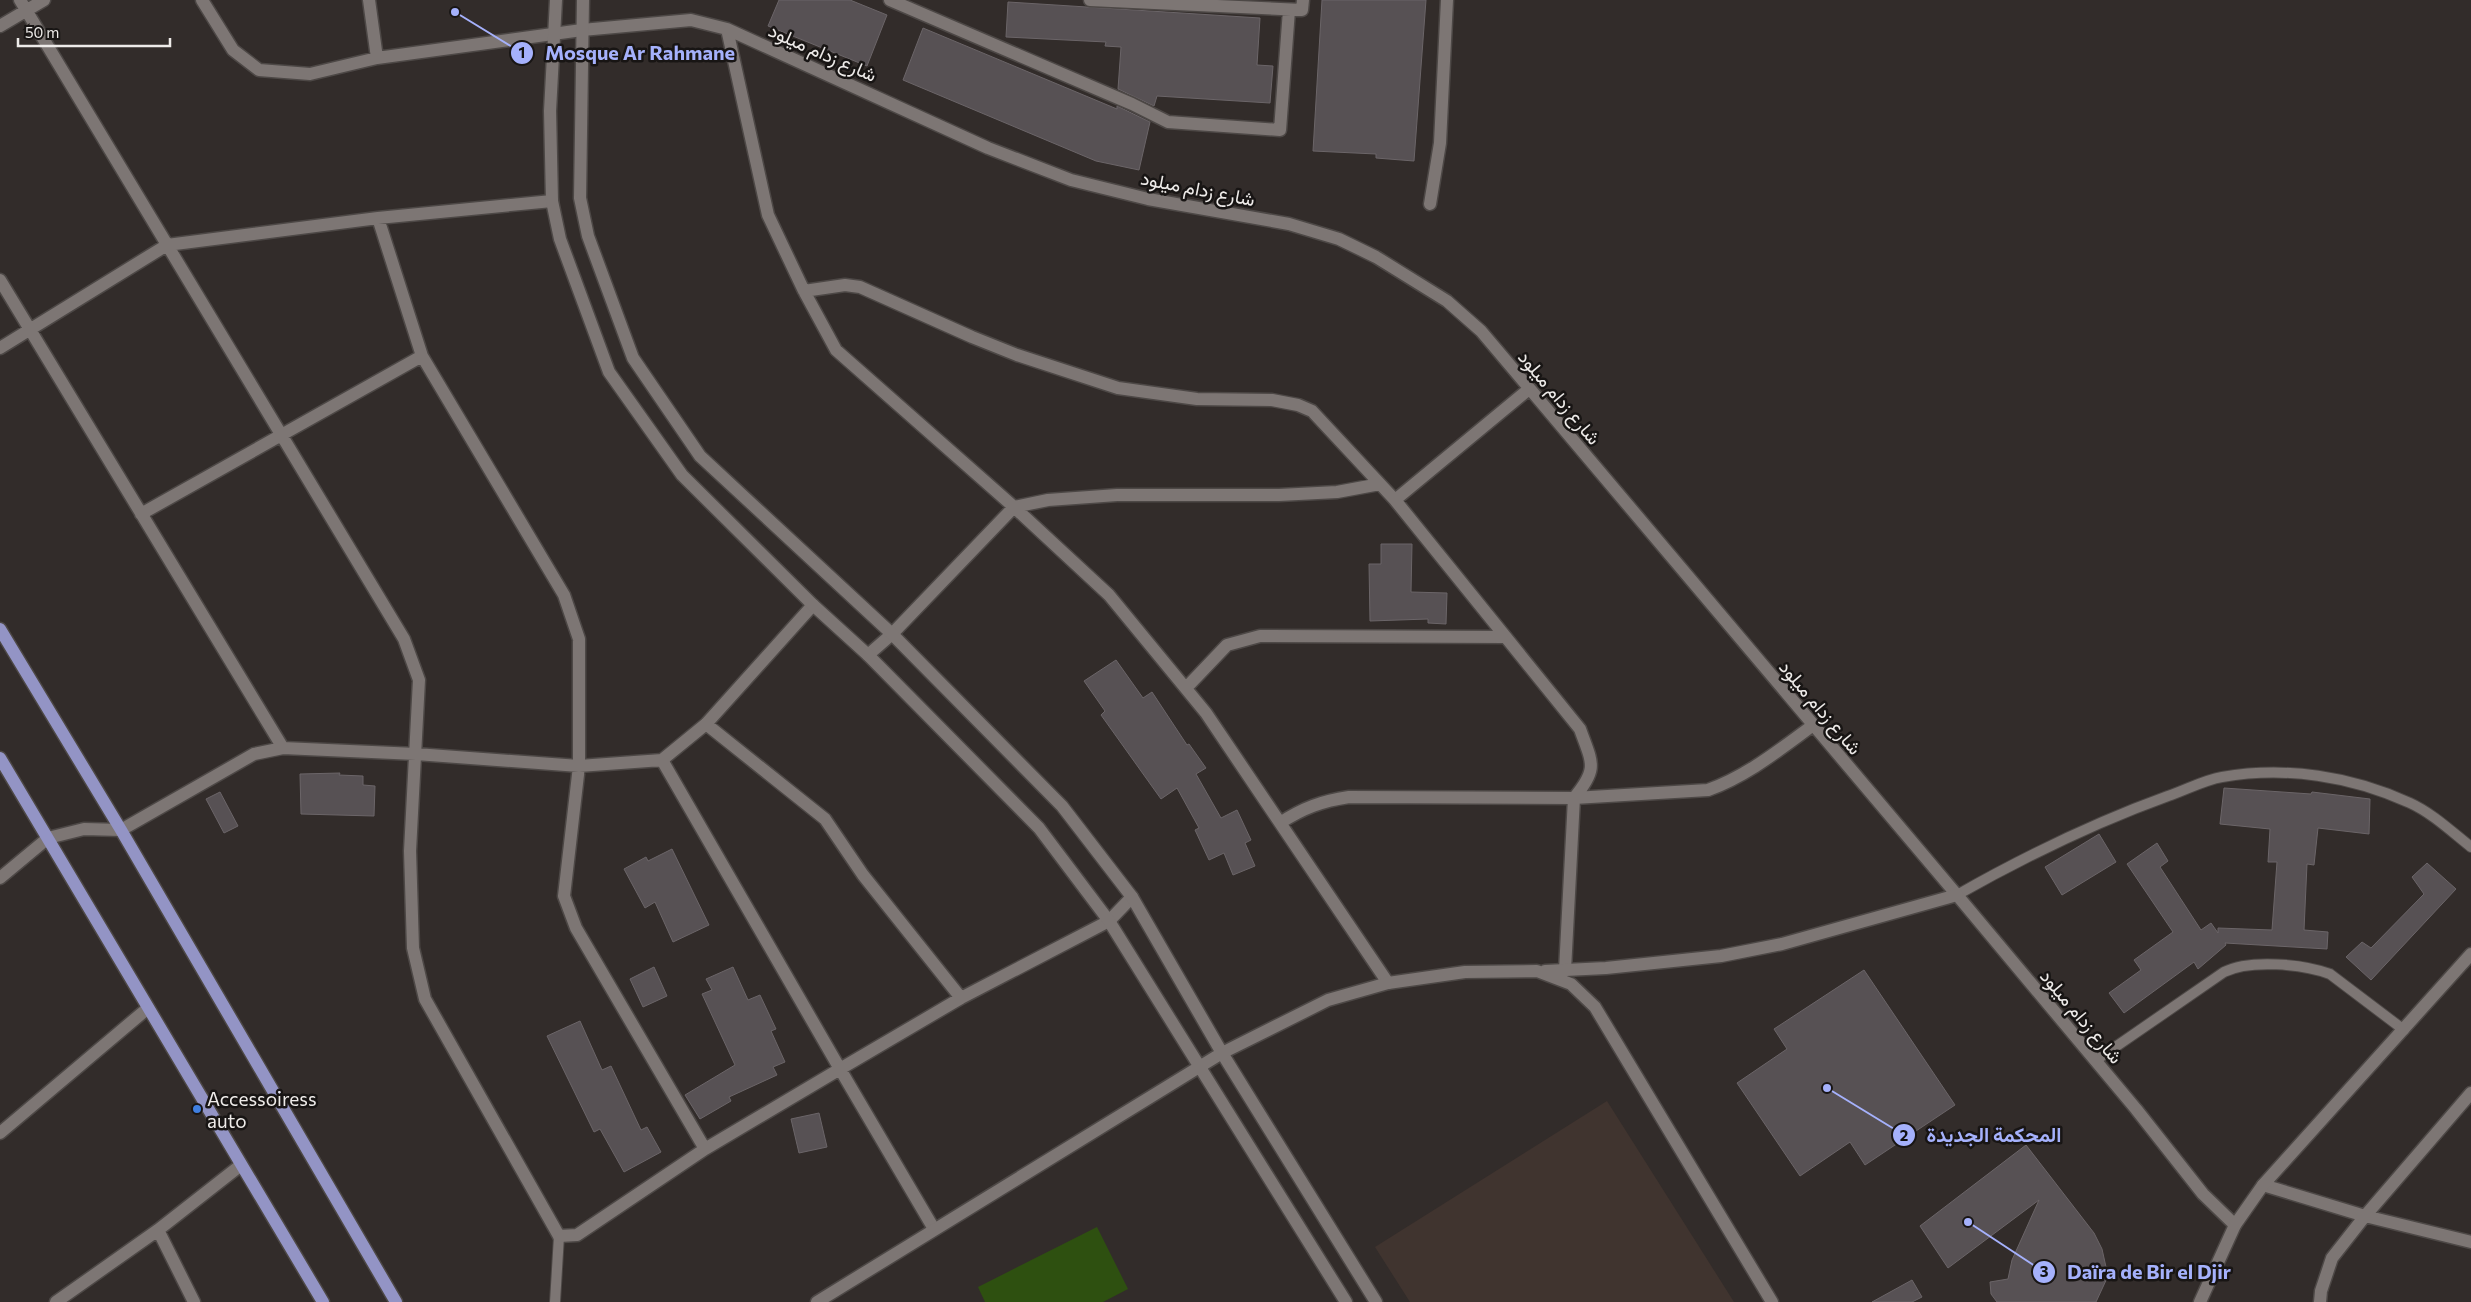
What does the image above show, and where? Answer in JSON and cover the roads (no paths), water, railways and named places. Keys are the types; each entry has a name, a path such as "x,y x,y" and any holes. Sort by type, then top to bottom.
{"main road":[{"path":"0,628 121,830 396,1302"},
{"path":"0,758 322,1302"}],"street":[{"path":"0,26 23,5 44,0"},
{"name":"شارع زدام ميلود","path":"202,0 233,50 259,70 310,74 377,58 582,30 691,20 727,29 988,148 1071,180 1148,199 1289,224 1339,239 1390,266 1447,300 1481,331 2095,1061 2203,1194 2235,1224"},
{"path":"369,0 377,58"},
{"path":"556,0 550,111 552,201 560,239 609,372 682,475 813,605 868,656 1039,828 1109,921 1346,1302"},
{"path":"583,0 580,198 588,236 633,358 700,456 892,634 1062,806 1132,897 1222,1053 1376,1302"},
{"path":"890,0 1132,104 1168,122 1280,130 1289,10"},
{"path":"1090,0 1289,10 1302,10 1303,0"},
{"path":"1430,204 1440,143 1447,0"},
{"path":"23,5 404,639 419,680 410,851 413,948 425,998 559,1236 577,1235 706,1149 840,1069 961,998 1109,921 1132,897"},
{"path":"727,29 768,215 804,291 836,350 1014,507 1109,595 1206,713 1388,983"},
{"path":"0,348 168,245 378,218 552,201"},
{"path":"378,218 422,356 564,595 579,639 579,766 564,896 576,928 706,1149"},
{"path":"0,280 283,748"},
{"path":"804,291 845,285 860,287 972,337 1118,388 1197,399 1272,400 1298,405 1312,411 1395,500 1580,729 1591,762 1591,774 1574,798 1565,970"},
{"path":"141,514 422,356"},
{"path":"1395,500 1529,389"},
{"path":"868,656 892,634 1014,507 1048,500 1116,495 1250,496 1338,492 1380,484"},
{"path":"0,878 48,838 84,829 121,830 254,754 283,748 416,754 579,766 662,760 706,724 813,605"},
{"path":"1186,688 1227,645 1260,636 1506,637"},
{"path":"706,724 825,819 863,875 961,998"},
{"path":"1280,823 1299,810 1320,802 1349,797 1574,798 1708,790 1727,783 1749,771 1812,726"},
{"path":"662,760 934,1229"},
{"path":"817,1302 1201,1068 1222,1053 1328,1000 1388,983 1466,972 1565,970 1662,963 1721,956 1765,948 1956,895"},
{"path":"2200,1302 2235,1224 2263,1185 2471,954"},
{"path":"1538,971 1571,984 1595,1007 1772,1302"},
{"path":"0,1133 148,1008"},
{"path":"2320,1302 2321,1291 2332,1258 2365,1216 2471,1093"},
{"path":"56,1302 158,1230 241,1165"},
{"path":"2263,1185 2365,1216 2471,1242"},
{"path":"158,1230 194,1302"},
{"path":"2209,1302 2211,1280"}],"lane":[{"path":"1956,895 2005,869 2124,812 2220,777 2257,773 2315,774 2361,785 2411,803 2471,847"},
{"path":"2095,1061 2224,972 2236,966 2245,965 2320,970 2330,974 2404,1030"},
{"path":"555,1302 559,1236"}],"place":[{"name":"Mosque Ar Rahmane","path":"455,12"},
{"name":"المحكمة الجديدة","path":"1827,1088"},
{"name":"Accessoiress auto","path":"197,1109"},
{"name":"Daïra de Bir el Djir","path":"1968,1222"}]}
